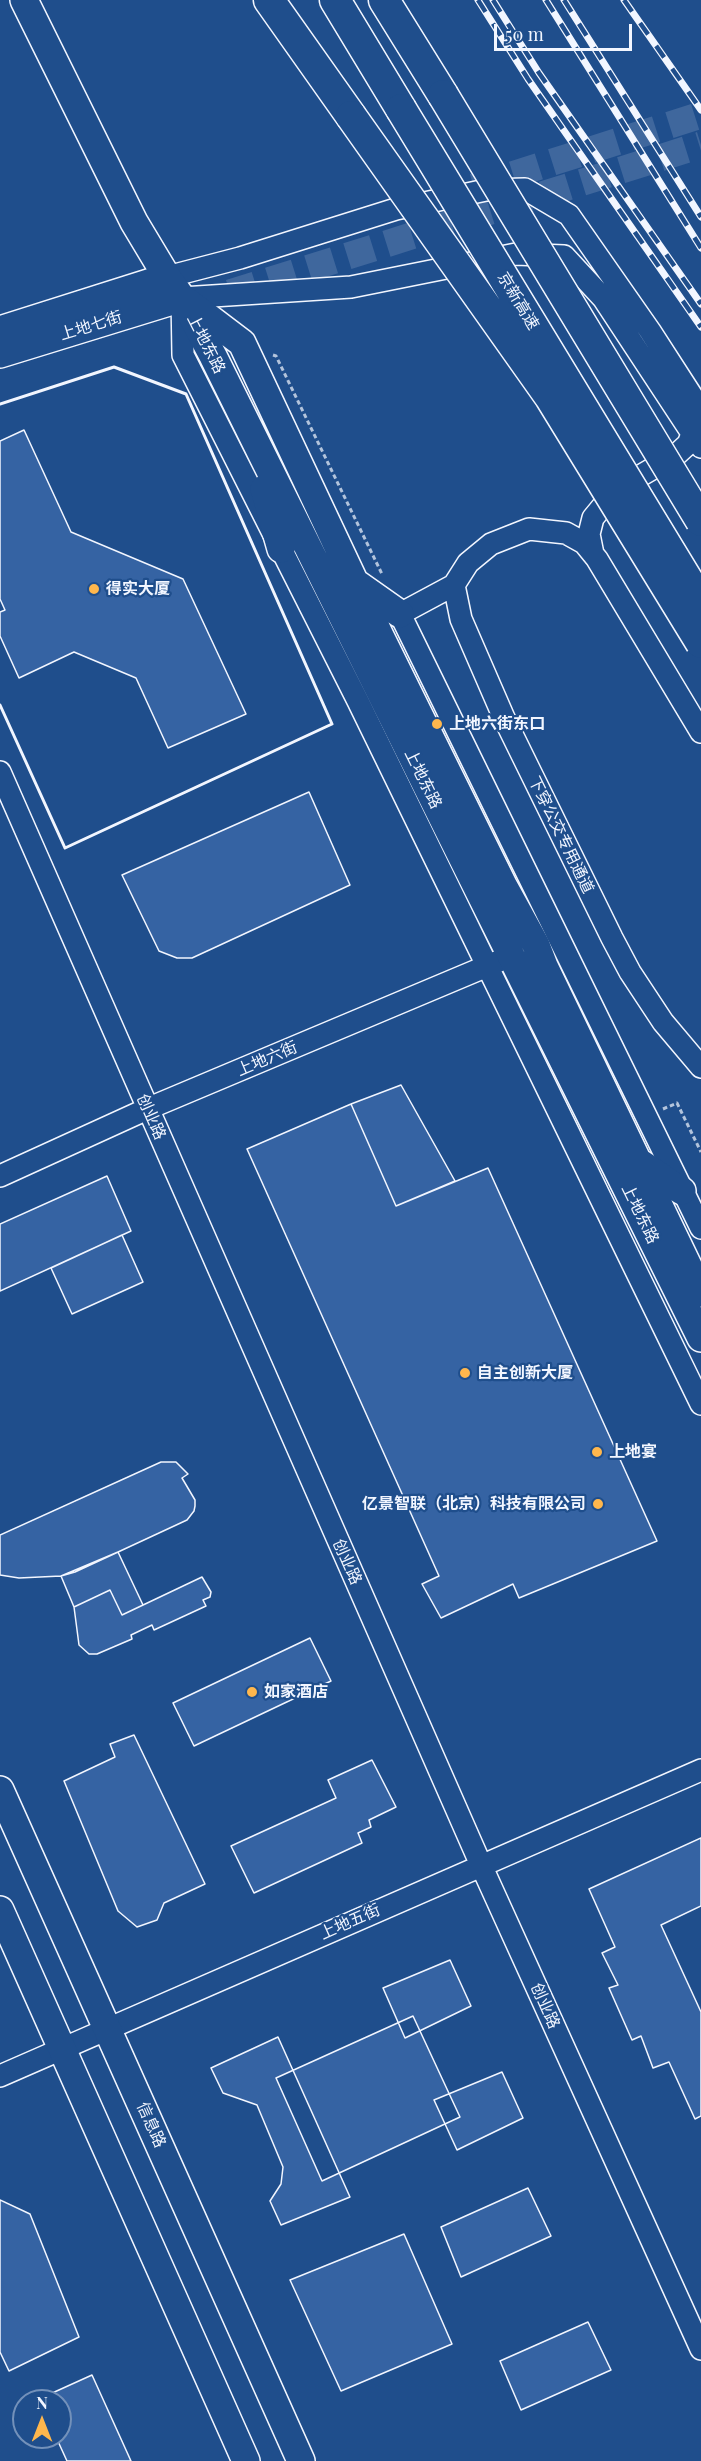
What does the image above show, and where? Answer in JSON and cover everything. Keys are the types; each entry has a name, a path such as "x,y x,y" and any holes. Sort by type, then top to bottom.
{"highway":[{"path":"269,0 550,397 701,643"},
{"name":"京新高速","path":"334,0 701,602"},
{"path":"384,0 701,521"}],"main road":[{"name":"上地东路","path":"24,0 101,159 134,222 175,288 267,464 298,531 410,751 502,911 536,945 701,1293"},
{"name":"上地东路","path":"175,288 242,343 355,582 502,911 498,961 524,978 701,1338"},
{"name":"上地七街","path":"0,330 175,288"},
{"name":"上地七街","path":"0,354 175,288"},
{"path":"267,464 264,489 281,549"},
{"path":"355,582 400,614"},
{"path":"638,1161 682,1191"},
{"name":"信息路","path":"0,1790 301,2461"},
{"path":"0,1910 246,2461"}],"street":[{"path":"175,288 240,258 396,209 486,190 525,189 569,215 650,331 700,408 697,441"},
{"path":"175,288 351,287 516,254 564,256 603,298 697,441"},
{"path":"175,288 183,355 281,549 502,911 682,1191 701,1228"},
{"path":"593,554 589,534 593,518 616,490 676,455 688,444 697,441"},
{"path":"502,911 400,614 454,585 468,563 491,544 529,529 566,533 584,543 593,554 701,732"},
{"name":"下穿公交专用通道","path":"454,585 461,619 504,718 612,938 630,972 663,1022 701,1067"},
{"name":"创业路","path":"0,772 481,1865 701,2349"},
{"name":"上地六街","path":"0,1176 147,1109 536,945"},
{"path":"498,961 701,1404"},
{"name":"上地五街","path":"0,2076 701,1770"}],"path":[{"path":"242,343 276,356 386,582"},
{"path":"663,1109 677,1103 701,1152"}],"building":[{"name":"得实大厦","path":"24,430 71,532 183,579 246,714 168,748 136,678 74,652 19,678 0,636 0,612 5,610 0,599 0,441"},
{"path":"309,792 350,885 192,958 177,958 159,951 122,875"},
{"path":"401,1085 455,1181 396,1206 351,1104"},
{"name":"自主创新大厦","path":"351,1104 396,1206 488,1168 657,1541 519,1598 513,1584 441,1618 422,1584 439,1576 247,1149"},
{"path":"107,1176 131,1231 0,1291 0,1224"},
{"path":"122,1235 143,1282 72,1314 51,1268"},
{"path":"161,1462 176,1462 188,1474 182,1478 195,1500 195,1506 187,1520 75,1572 61,1576 19,1578 0,1575 0,1535"},
{"path":"118,1552 143,1605 122,1615 110,1590 74,1607 61,1576"},
{"path":"202,1577 211,1592 210,1597 203,1600 206,1606 154,1630 152,1625 131,1635 132,1639 97,1654 89,1654 79,1645 74,1607 110,1590 122,1615"},
{"name":"如家酒店","path":"310,1638 331,1681 194,1746 173,1703"},
{"path":"134,1735 205,1884 164,1903 157,1920 137,1927 118,1911 64,1781 115,1757 110,1744"},
{"path":"372,1760 396,1807 369,1820 371,1827 358,1833 362,1843 254,1893 231,1846 336,1798 328,1780"},
{"path":"701,1838 701,1906 661,1925 701,2012 701,2116 695,2119 669,2062 653,2068 641,2036 632,2040 609,1988 618,1985 602,1953 615,1947 589,1889"},
{"path":"450,1960 471,2006 405,2038 383,1988"},
{"path":"413,2016 460,2117 322,2181 276,2078"},
{"path":"278,2037 350,2197 281,2225 270,2201 281,2184 283,2167 257,2105 223,2093 211,2068"},
{"path":"502,2072 523,2118 457,2150 434,2100"},
{"path":"528,2188 551,2236 461,2277 441,2227"},
{"path":"0,2200 30,2214 79,2337 9,2371 0,2352"},
{"path":"404,2234 452,2344 341,2391 290,2280"},
{"path":"588,2322 611,2370 521,2410 500,2361"},
{"path":"92,2375 131,2461 67,2461 62,2449 72,2449 72,2389 61,2389"}],"tunnel":[{"path":"474,187 701,115"},
{"path":"230,293 701,145"}],"railway":[{"path":"478,0 528,79 701,327"},
{"path":"493,0 539,73 701,304"},
{"path":"546,0 701,248"},
{"path":"564,0 701,217"},
{"path":"624,0 701,110"}],"wall":[{"path":"0,404 114,367 186,394 332,724 65,848 0,705"}],"place":[{"name":"得实大厦","path":"94,589"},
{"name":"上地六街东口","path":"437,724"},
{"name":"自主创新大厦","path":"465,1373"},
{"name":"上地宴","path":"597,1452"},
{"name":"亿景智联（北京）科技有限公司","path":"598,1504"},
{"name":"如家酒店","path":"252,1692"}]}
